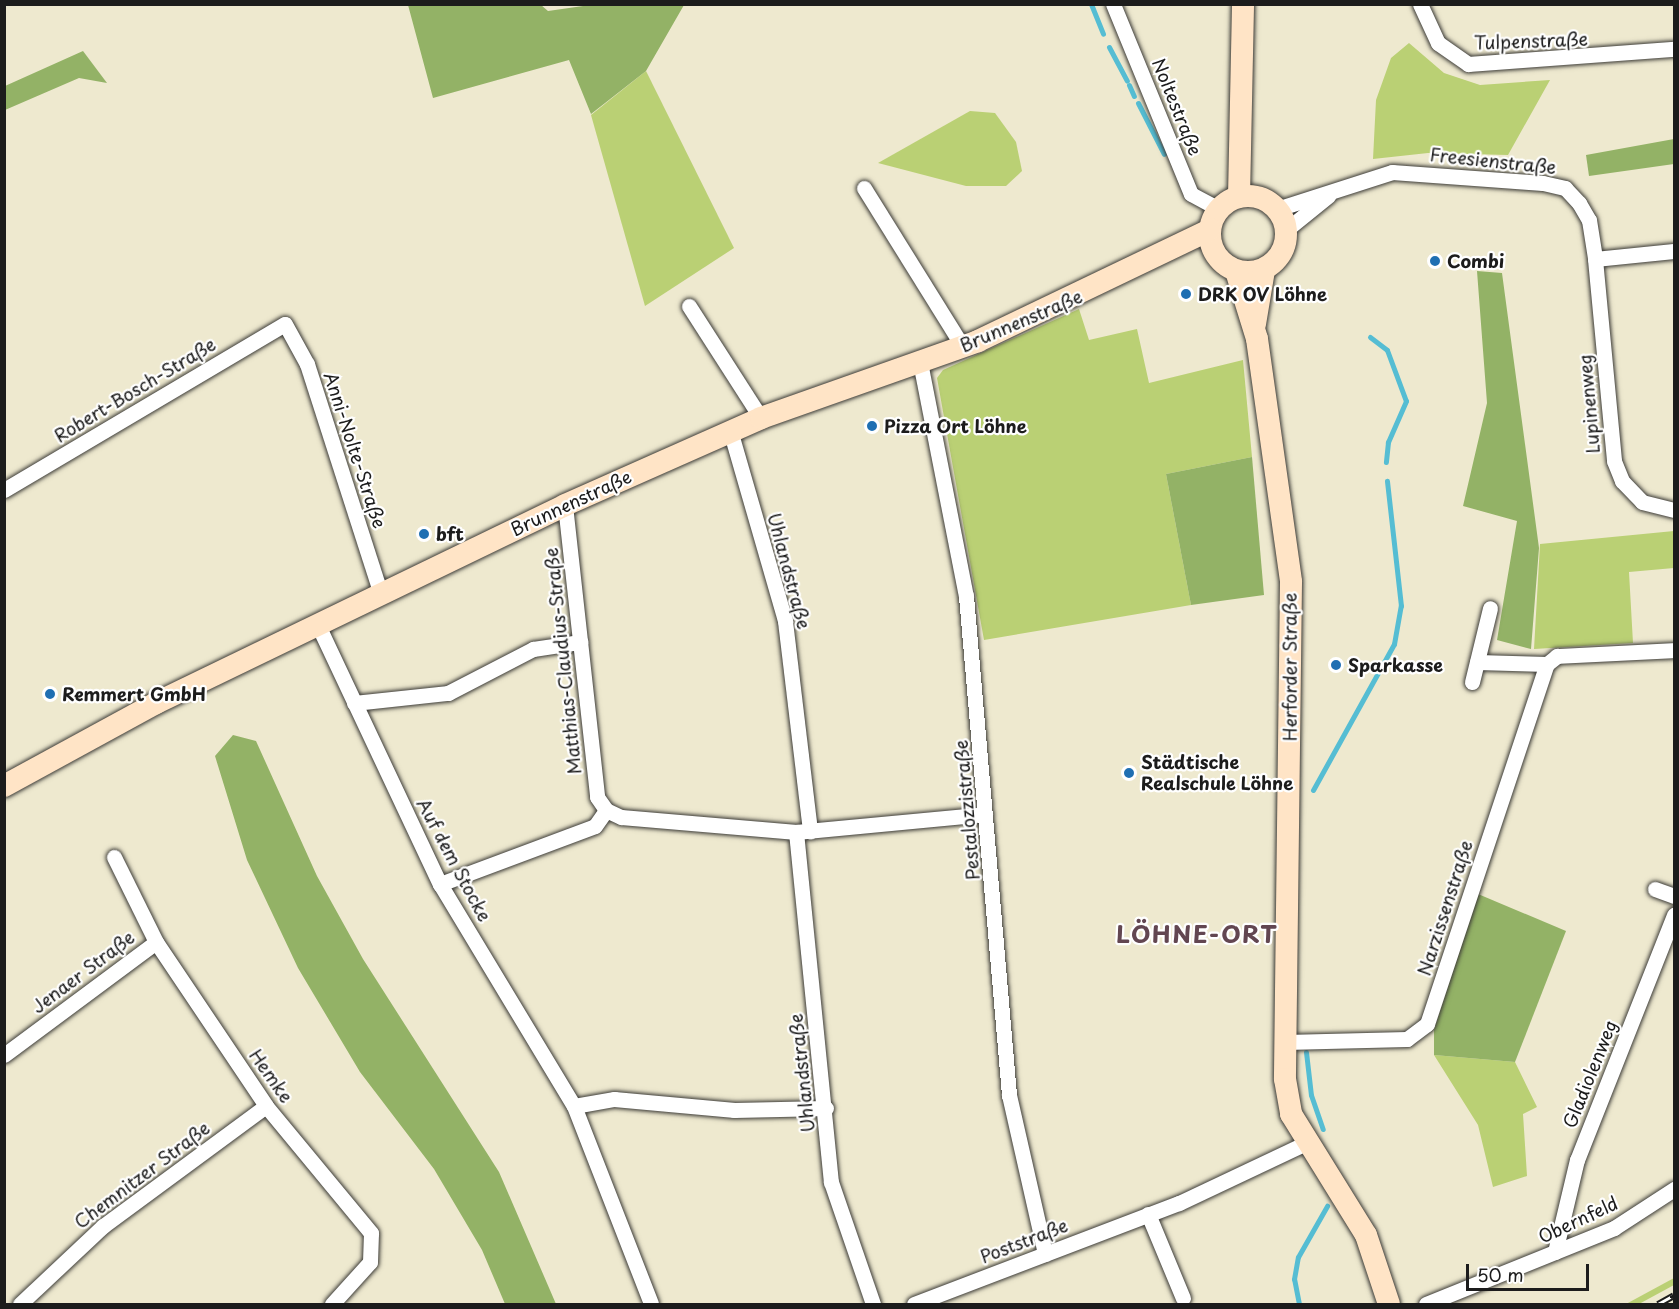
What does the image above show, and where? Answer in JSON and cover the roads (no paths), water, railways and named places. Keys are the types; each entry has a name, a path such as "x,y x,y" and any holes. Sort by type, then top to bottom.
{"main road":[{"path":"1243,4 1241,128 1258,201 1286,230 1279,258 1264,270 1236,271 1216,256 1214,220 1258,201"},
{"name":"Brunnenstraße","path":"4,786 380,591 730,430 963,346 1155,260 1214,220"},
{"name":"Brunnenstraße","path":"1155,260 1216,256"},
{"name":"Herforder Straße","path":"1254,328 1264,270"},
{"name":"Herforder Straße","path":"1236,271 1254,328 1291,582 1285,1042 1291,1114 1306,1143 1366,1235 1389,1305"}],"street":[{"name":"Noltestraße","path":"1113,4 1188,186 1214,220"},
{"name":"Tulpenstraße","path":"1420,4 1438,43 1468,64 1674,49"},
{"name":"Freesienstraße","path":"1258,201 1334,192 1392,172 1565,188 1588,220 1595,259"},
{"path":"864,188 963,346"},
{"name":"Freesienstraße","path":"1286,230 1334,192"},
{"path":"1595,259 1674,251"},
{"name":"Lupinenweg","path":"1595,259 1614,461 1622,481 1642,502 1674,510"},
{"path":"689,306 761,418"},
{"name":"Robert-Bosch-Straße","path":"4,490 285,324"},
{"name":"Anni-Nolte-Straße","path":"285,324 307,364 380,591"},
{"name":"Pestalozzistraße","path":"920,362 966,596 1009,1095 1045,1254"},
{"name":"Uhlandstraße","path":"730,430 785,621 831,1182 873,1305"},
{"name":"Matthias-Claudius-Straße","path":"566,505 597,797 606,810"},
{"path":"1472,682 1490,608"},
{"name":"Auf dem Stocke","path":"317,623 440,884 574,1106 651,1305"},
{"path":"354,703 448,693 533,649 580,642"},
{"path":"1477,662 1552,660 1674,650"},
{"name":"Narzissenstraße","path":"1285,1042 1407,1040 1427,1024 1552,660"},
{"path":"440,884 595,826 606,810 621,816 803,832 986,814"},
{"name":"Hemke","path":"114,857 156,942 266,1106 371,1233 370,1262 340,1302"},
{"path":"1655,888 1674,896"},
{"name":"Gladiolenweg","path":"1555,1252 1576,1160 1674,915"},
{"name":"Jenaer Straße","path":"4,1056 156,942"},
{"path":"574,1106 614,1099 734,1110 826,1108"},
{"name":"Chemnitzer Straße","path":"20,1305 103,1226 266,1106"},
{"name":"Poststraße","path":"914,1305 1148,1214 1306,1143"},
{"name":"Obernfeld","path":"1426,1305 1614,1228 1674,1189"},
{"path":"1148,1214 1183,1298"}],"waterway":[{"path":"1091,4 1103,34"},
{"path":"1109,47 1127,81"},
{"path":"1129,85 1134,96"},
{"path":"1138,103 1164,154"},
{"path":"1370,337 1387,350 1406,401 1388,442 1386,462"},
{"path":"1313,790 1394,644 1401,606 1387,481"},
{"path":"1306,1052 1311,1095 1323,1129"},
{"path":"1299,1304 1294,1279 1298,1257 1327,1206"}],"railway":[{"path":"1658,1304 1674,1295"}],"place":[{"name":"Combi","path":"1435,261"},
{"name":"DRK OV Löhne","path":"1186,294"},
{"name":"Pizza Ort Löhne","path":"872,426"},
{"name":"bft","path":"424,534"},
{"name":"Sparkasse","path":"1336,665"},
{"name":"Remmert GmbH","path":"50,694"},
{"name":"Städtische Realschule Löhne","path":"1129,773"}],"district":[{"name":"LÖHNE-ORT","path":"1197,934"}]}
